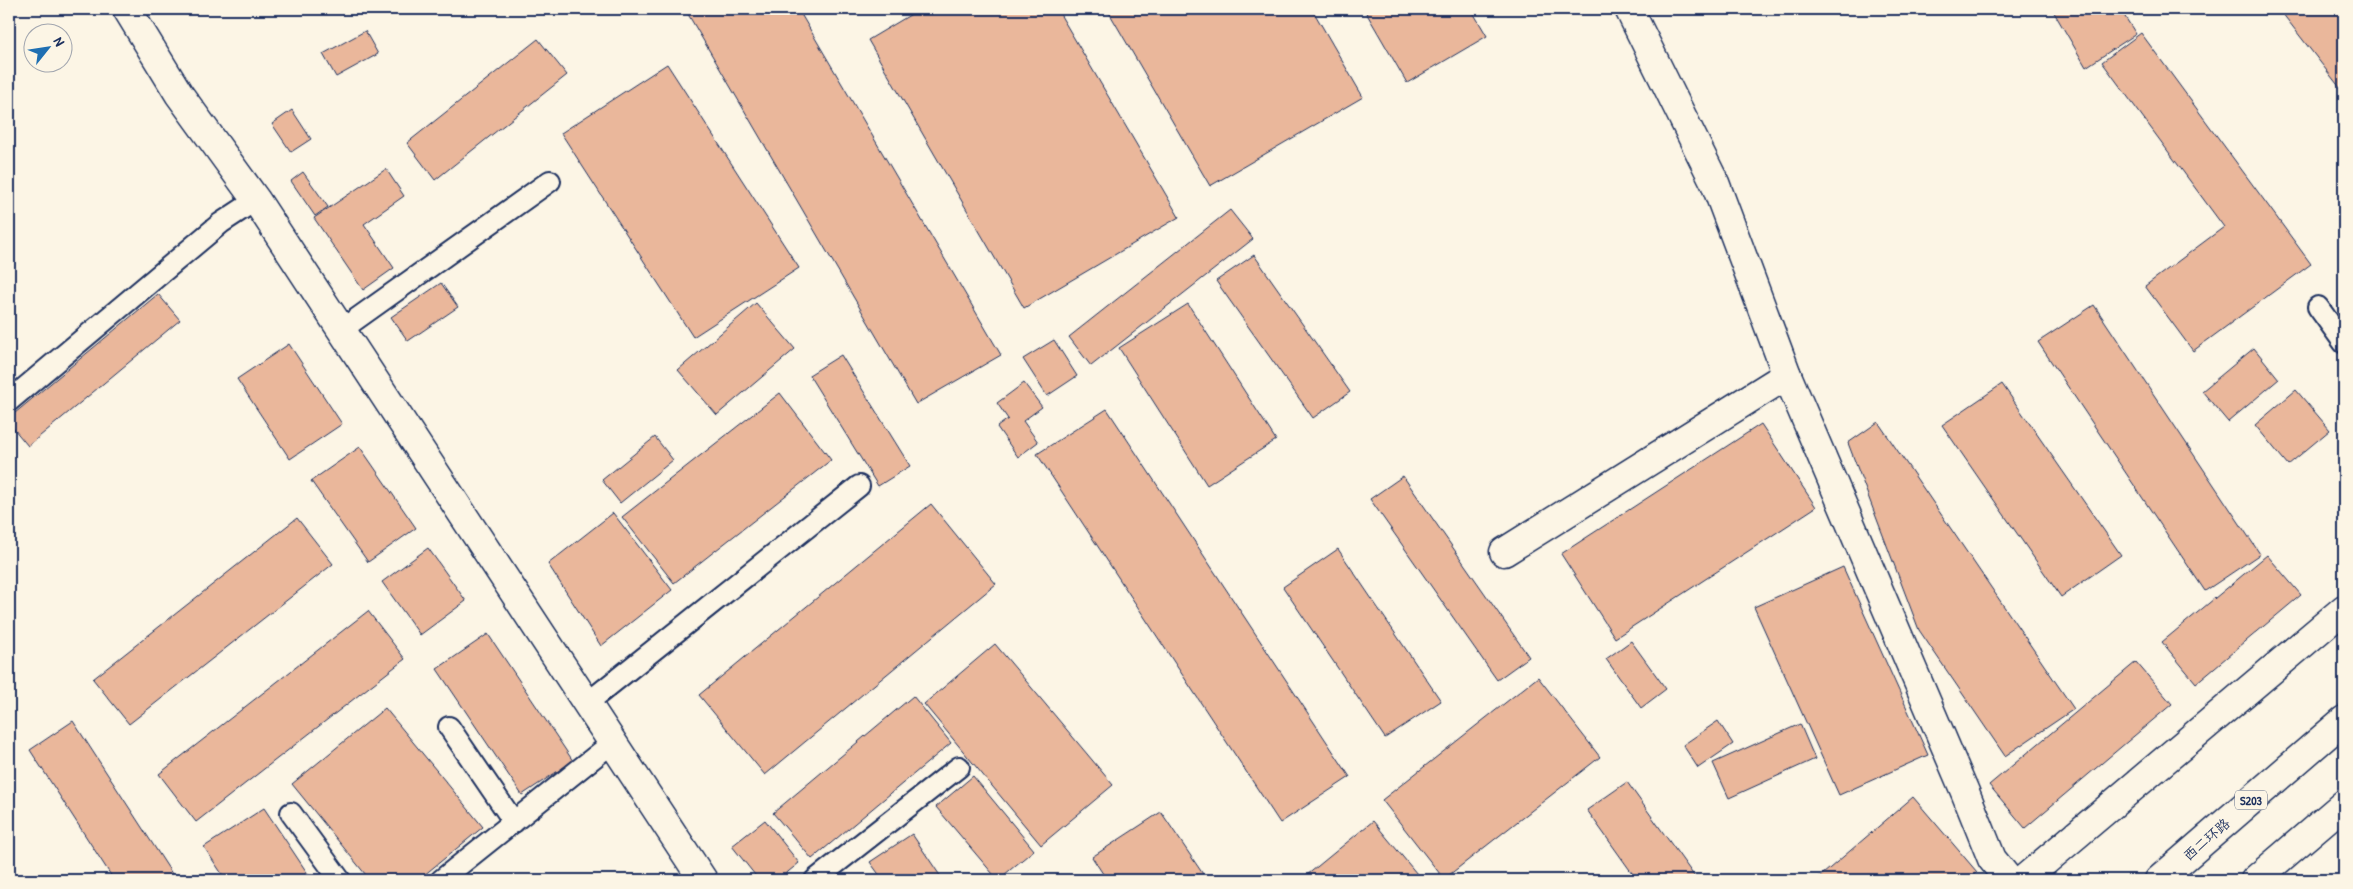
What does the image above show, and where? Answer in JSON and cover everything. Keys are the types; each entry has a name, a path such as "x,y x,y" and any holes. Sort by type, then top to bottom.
{"street":[{"path":"126,9 179,94 256,200 702,880"},
{"path":"1629,9 1715,183 1787,375 1966,792 1992,859 2009,880"},
{"path":"1504,552 1787,375"},
{"path":"2023,880 2344,609"},
{"name":"西二环路","path":"2158,880 2344,720"},
{"path":"2255,880 2344,804"}],"lane":[{"path":"341,330 550,181"},
{"path":"9,401 221,223 256,200"},
{"path":"2318,307 2344,343"},
{"path":"586,704 859,486"},
{"path":"449,727 514,822"},
{"path":"441,880 612,743"},
{"path":"815,880 959,767"},
{"path":"291,813 340,880"}],"building":[{"path":"685,9 798,9 1001,355 916,404"},
{"path":"920,9 1057,9 1179,217 1024,308 868,40"},
{"path":"1107,9 1312,9 1363,97 1210,186"},
{"path":"1364,9 1471,9 1487,36 1407,83"},
{"path":"2052,9 2120,9 2136,34 2086,67"},
{"path":"2279,9 2344,9 2344,93"},
{"path":"365,31 378,54 336,77 323,54"},
{"path":"2141,33 2311,264 2193,351 2145,286 2224,227 2102,62"},
{"path":"538,39 567,75 435,180 407,143"},
{"path":"667,64 799,268 693,337 561,133"},
{"path":"292,110 311,139 291,152 272,124"},
{"path":"386,169 404,196 364,224 394,268 363,290 314,218"},
{"path":"303,172 328,207 315,216 291,181"},
{"path":"1230,210 1253,239 1091,366 1069,337"},
{"path":"1254,255 1350,392 1313,418 1216,281"},
{"path":"441,283 458,307 408,341 391,317"},
{"path":"158,294 180,320 28,446 9,423 9,418"},
{"path":"756,303 795,349 717,415 678,370"},
{"path":"1188,304 1276,440 1207,485 1119,348"},
{"path":"2094,305 2260,554 2205,591 2038,342"},
{"path":"1054,340 1077,376 1047,396 1023,359"},
{"path":"289,344 342,424 290,459 237,379"},
{"path":"2254,348 2279,379 2228,422 2202,391"},
{"path":"841,355 910,466 878,486 809,375"},
{"path":"1024,383 1042,407 1023,421 1038,442 1018,457 997,427 1008,419 997,403"},
{"path":"2002,384 2121,555 2061,597 1942,425"},
{"path":"2296,390 2330,430 2288,465 2255,425"},
{"path":"780,393 831,460 674,583 622,517"},
{"path":"1107,409 1350,777 1280,823 1037,454"},
{"path":"1878,422 2074,709 2005,756 1919,630 1848,443"},
{"path":"1761,424 1816,507 1615,638 1561,554"},
{"path":"655,437 673,460 620,503 602,480"},
{"path":"360,447 416,528 368,562 311,481"},
{"path":"1403,476 1529,657 1497,680 1370,499"},
{"path":"931,504 996,584 765,775 699,695"},
{"path":"613,513 672,590 601,646 548,564"},
{"path":"297,518 333,564 129,724 93,679"},
{"path":"428,548 466,601 420,635 382,582"},
{"path":"1338,549 1441,701 1385,738 1283,587"},
{"path":"2267,555 2301,595 2196,683 2162,642"},
{"path":"1843,567 1928,755 1839,795 1754,607"},
{"path":"368,611 405,659 196,822 159,774"},
{"path":"488,634 573,761 522,795 437,669"},
{"path":"1631,641 1666,689 1641,708 1606,659"},
{"path":"995,644 1113,785 1041,845 924,704"},
{"path":"2136,662 2172,704 2025,828 1989,785"},
{"path":"1538,677 1600,757 1444,879 1382,800"},
{"path":"913,696 951,743 812,859 773,813"},
{"path":"385,708 483,827 418,880 370,880 292,784"},
{"path":"73,721 176,880 114,880 30,750"},
{"path":"1718,721 1733,744 1698,768 1683,745"},
{"path":"1800,724 1815,759 1729,798 1713,763"},
{"path":"973,776 1034,850 998,880 936,807"},
{"path":"1627,782 1697,880 1637,880 1587,810"},
{"path":"1913,797 1977,872 1967,880 1816,880"},
{"path":"264,808 312,880 226,880 204,847"},
{"path":"1161,812 1207,880 1107,880 1092,857"},
{"path":"765,820 799,863 778,880 759,880 732,846"},
{"path":"1373,821 1422,880 1301,880"},
{"path":"912,834 943,880 883,880 870,862"}]}
